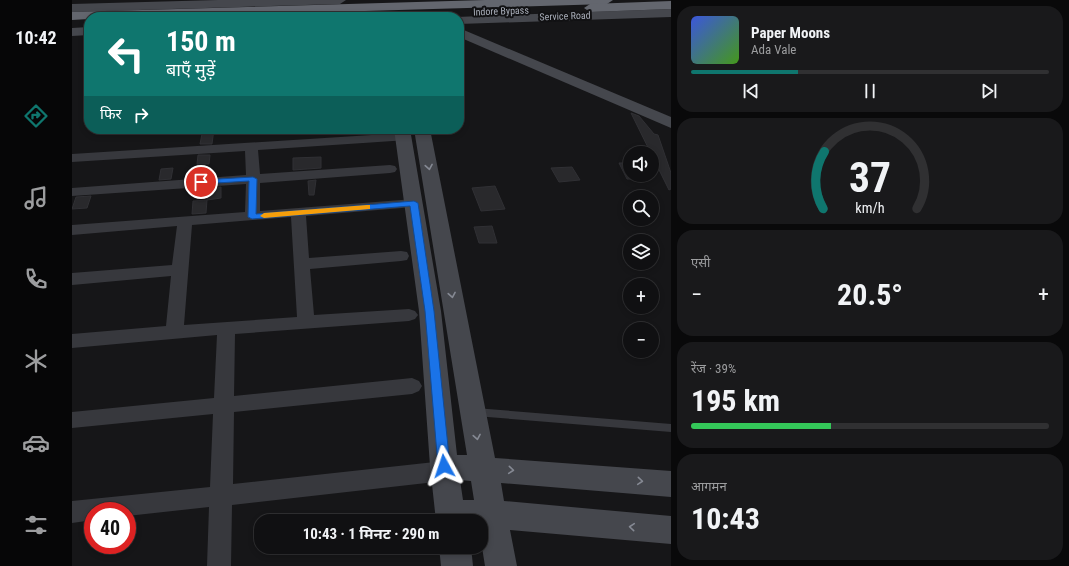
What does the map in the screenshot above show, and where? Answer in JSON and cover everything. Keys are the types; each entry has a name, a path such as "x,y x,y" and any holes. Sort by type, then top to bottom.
{"highway":[{"name":"Indore Bypass","path":"206,12 607,0"},
{"name":"Indore Bypass","path":"464,12 671,6"},
{"name":"Indore Bypass","path":"72,16 84,16"},
{"path":"72,24 84,23"}],"street":[{"path":"72,8 340,0"},
{"name":"Service Road","path":"464,20 671,13"},
{"path":"72,32 84,31"},
{"path":"464,34 671,123"},
{"path":"72,158 251,146 386,134"},
{"path":"409,134 414,203 430,311 444,469 451,514"},
{"path":"409,134 472,412 501,566"},
{"path":"251,146 253,179 252,217"},
{"path":"72,192 390,169"},
{"path":"72,230 252,217 414,203"},
{"path":"298,213 306,322"},
{"path":"174,332 185,221"},
{"path":"301,264 401,256"},
{"path":"72,279 181,270"},
{"path":"72,341 409,315"},
{"path":"219,566 226,328"},
{"path":"72,420 412,386"},
{"path":"72,512 444,469 483,468 671,484"},
{"path":"488,514 671,530"},
{"path":"456,554 457,566"}],"lane":[{"path":"472,412 671,428"}],"building":[{"path":"631,113 639,116 654,134 658,135 671,173 671,189 669,190 659,170 659,146 647,146"},
{"path":"202,134 213,134 212,144 200,144"},
{"path":"198,155 210,155 209,164 197,164"},
{"path":"321,157 321,168 293,170 293,158"},
{"path":"619,163 623,163 623,171"},
{"path":"572,167 580,180 559,182 551,168"},
{"path":"173,168 171,179 159,180 161,169"},
{"path":"316,180 314,195 309,195 308,181"},
{"path":"495,186 505,209 481,211 472,188"},
{"path":"221,187 221,198 207,200 207,188"},
{"path":"91,196 87,208 72,209 76,197"},
{"path":"207,200 206,213 192,214 193,201"},
{"path":"492,226 497,243 479,243 474,227"}],"slow traffic":[{"path":"264,216 367,207"}],"route":[{"path":"201,182 253,179 252,217 414,203 430,311 444,466"}]}
